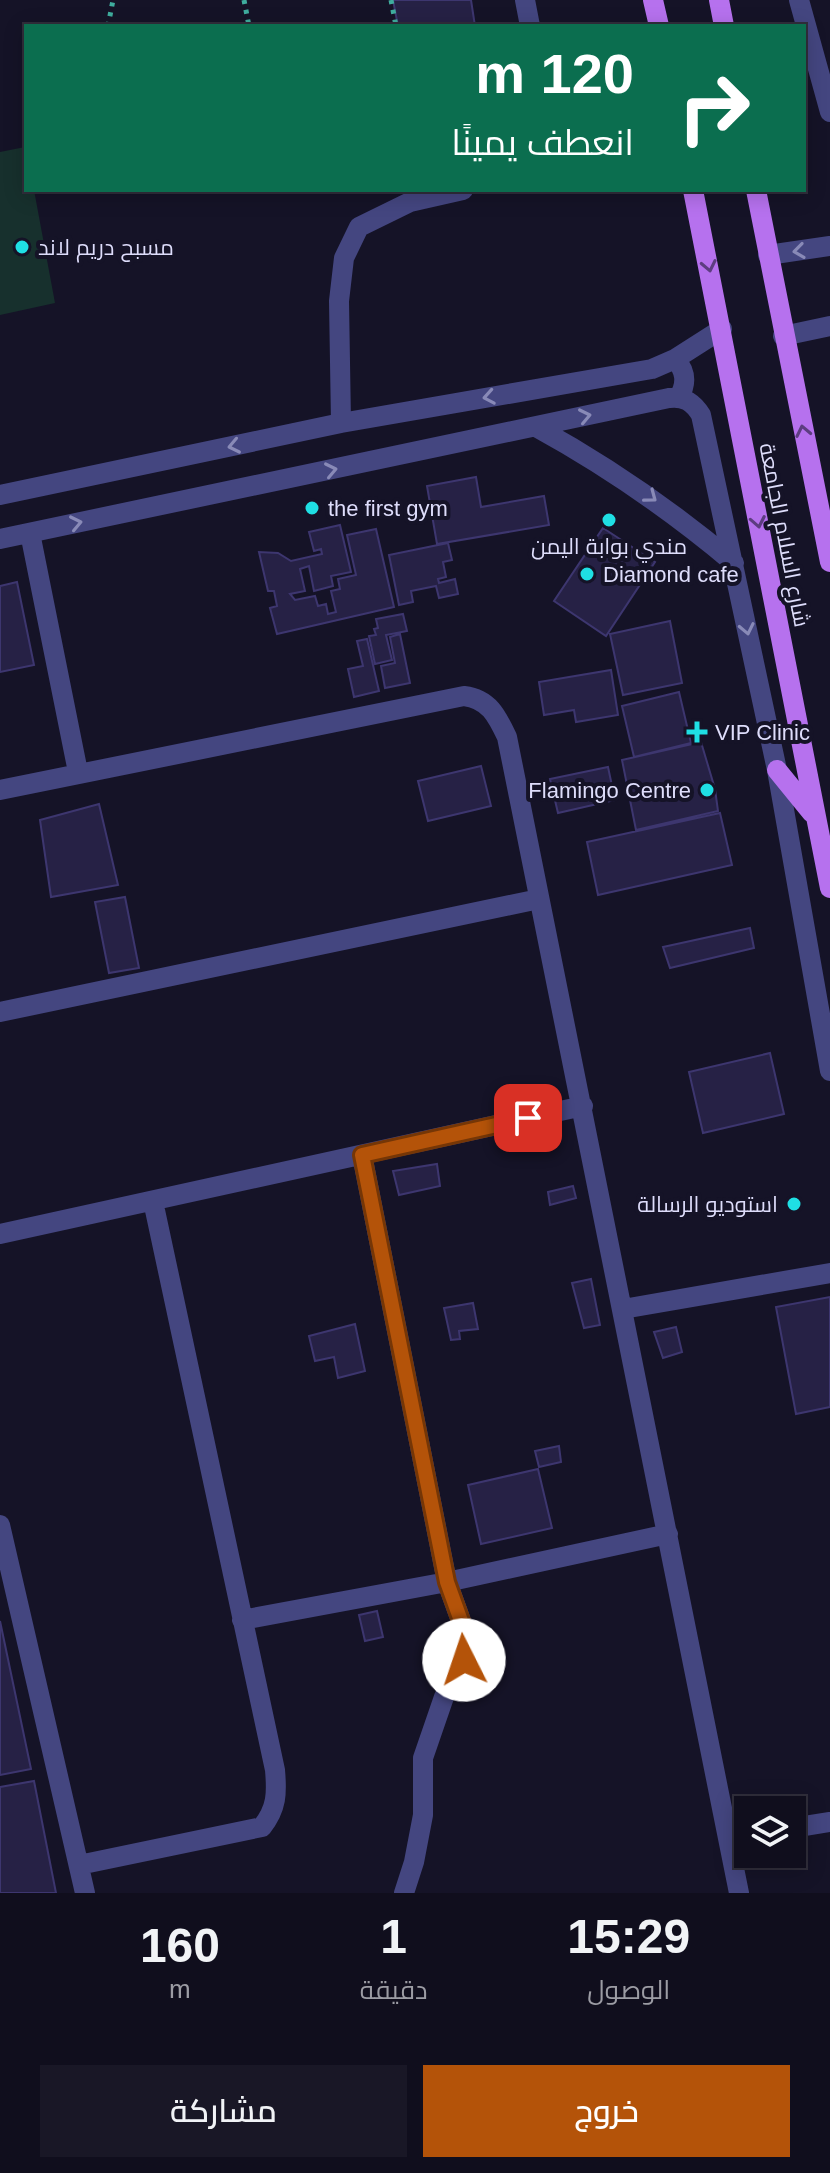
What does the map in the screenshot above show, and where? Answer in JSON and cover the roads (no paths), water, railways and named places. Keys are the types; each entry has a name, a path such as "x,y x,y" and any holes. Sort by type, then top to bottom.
{"main road":[{"path":"653,0 659,24"},
{"path":"719,0 724,24"},
{"name":"شارع السلام الجامعة","path":"693,192 830,888"},
{"name":"شارع السلام الجامعة","path":"756,192 830,562"},
{"path":"777,770 815,817"}],"street":[{"path":"525,0 530,24"},
{"path":"799,0 806,24"},
{"path":"806,25 830,112"},
{"path":"341,423 339,301 344,258 359,227 410,202 454,192"},
{"path":"768,255 830,246"},
{"path":"783,336 830,326"},
{"path":"0,495 341,423 639,371 675,359 722,329"},
{"path":"675,359 684,374 683,390 679,397"},
{"path":"0,539 679,397 696,406 701,415 734,563 777,770 830,1071"},
{"path":"536,427 640,488 734,563"},
{"path":"30,533 78,772"},
{"path":"0,790 464,696 477,697 495,712 507,737 668,1534 734,1819"},
{"path":"0,1012 539,899"},
{"path":"0,1234 583,1106"},
{"path":"362,1155 447,1582 465,1632 464,1660 444,1697 423,1758 423,1815 404,1893"},
{"path":"79,1865 262,1827 272,1814 278,1796 275,1770 153,1201"},
{"path":"623,1309 830,1273"},
{"path":"0,1525 85,1893"},
{"path":"242,1620 447,1582 668,1534"},
{"path":"806,1826 830,1822"},
{"path":"739,1868 739,1893"}],"place":[{"name":"مسبح دريم لاند","path":"22,247"},
{"name":"the first gym","path":"312,508"},
{"name":"مندي بوابة اليمن","path":"609,520"},
{"name":"Diamond cafe","path":"587,574"},
{"name":"VIP Clinic","path":"697,732"},
{"name":"Flamingo Centre","path":"707,790"},
{"name":"استوديو الرسالة","path":"794,1204"}]}
